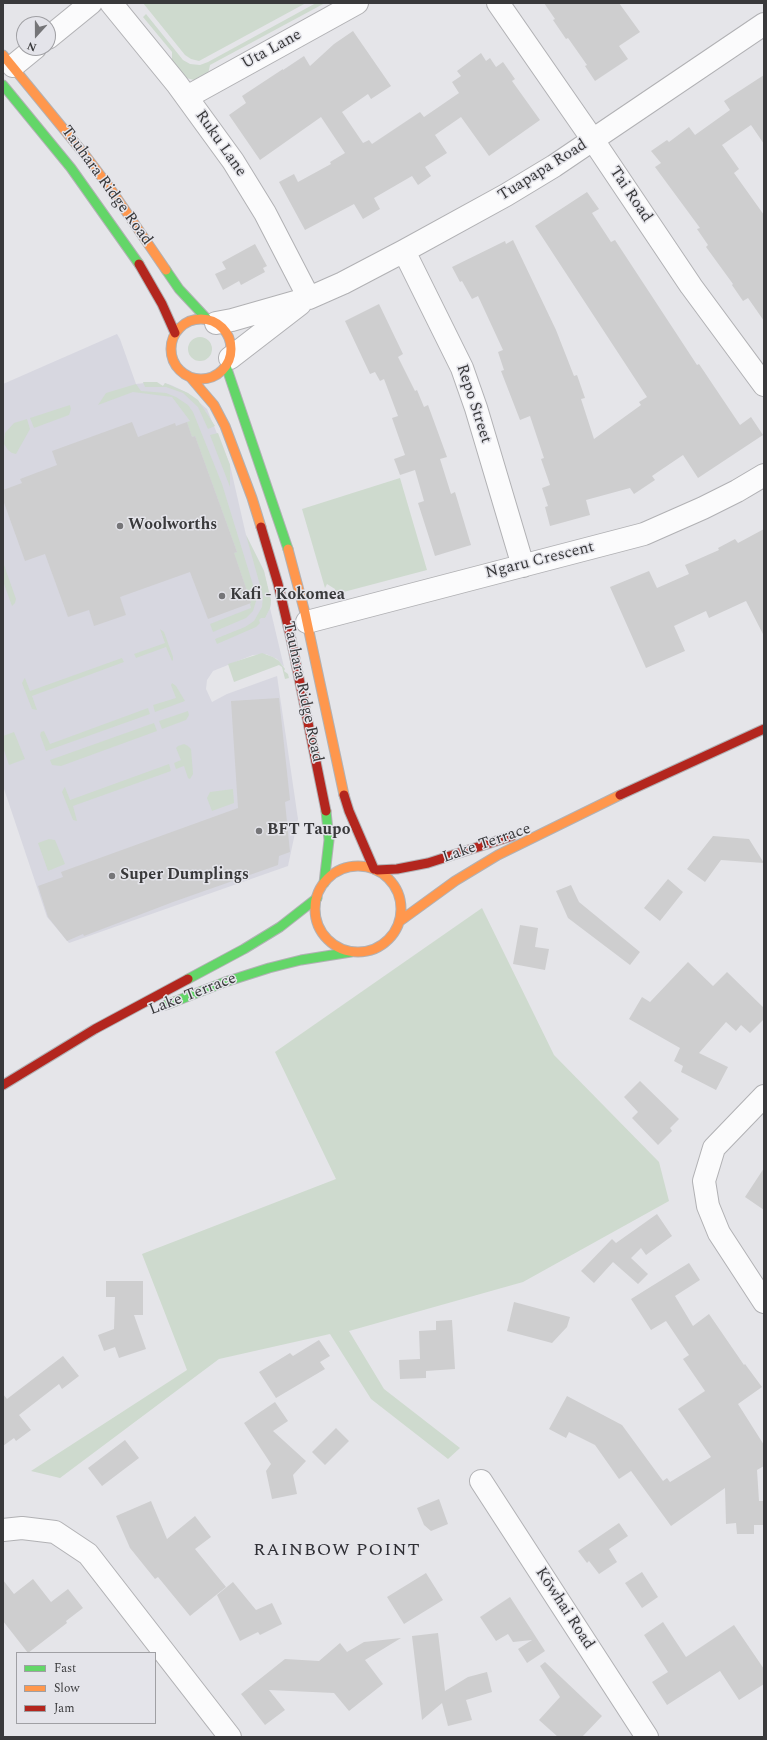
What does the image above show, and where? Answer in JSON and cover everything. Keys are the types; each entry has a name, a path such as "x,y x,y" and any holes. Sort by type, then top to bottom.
{"street":[{"path":"56,31 91,3"},
{"name":"Ruku Lane","path":"111,3 187,97 252,190 309,298"},
{"name":"Uta Lane","path":"187,97 357,3"},
{"name":"Tai Road","path":"498,3 593,140 691,286 764,385"},
{"name":"Tuapapa Road","path":"212,321 232,320 286,303 309,298 343,283 404,251 529,182 764,24"},
{"path":"6,69 24,56"},
{"name":"Tauhara Ridge Road","path":"6,69 106,182 180,289 212,321 226,332 230,340 231,349 228,362 278,517 307,622 341,784 349,811 375,870"},
{"name":"Tauhara Ridge Road","path":"6,69 71,168 137,260 162,304 174,333 171,346 172,359 176,367 191,378 214,405 229,436 252,498 278,584 292,639 326,809 329,840 324,882"},
{"name":"Repo Street","path":"404,251 462,368 476,408 523,566"},
{"name":"Tuapapa Road","path":"228,362 309,298"},
{"path":"174,333 180,326 188,321 196,319 212,321"},
{"path":"191,378 199,379 214,376 228,362"},
{"name":"Ngaru Crescent","path":"307,622 644,534 703,508 737,491 764,475"},
{"name":"Lake Terrace","path":"400,921 433,896 477,867 594,807 764,729"},
{"name":"Lake Terrace","path":"375,870 397,869 428,863 594,807"},
{"path":"362,866 375,870 392,882 396,887 402,907 400,921 394,933 385,944 373,950 352,952 334,945 328,940 320,929 315,911 317,898 324,882 336,872 347,867 362,866"},
{"name":"Lake Terrace","path":"3,1085 127,1011 250,946 280,927 317,898"},
{"name":"Lake Terrace","path":"159,1008 225,982 269,968 301,960 352,952"},
{"name":"Lake Terrace","path":"43,1062 121,1026"},
{"path":"764,1096 714,1148 704,1181 708,1206 719,1233 764,1302"},
{"name":"Kōwhai Road","path":"481,1481 647,1737"},
{"path":"3,1530 22,1528 55,1532 88,1554 230,1737"}],"shaded area":[{"path":"143,3 306,3 199,61 191,59 185,55"},
{"path":"316,3 325,3 210,65 208,74 194,80 186,78 172,62 172,52 143,17 146,14 183,60 190,64 200,65"},
{"path":"117,334 136,384 153,382 163,386 165,383 171,385 188,393 207,409 230,465 246,535 264,571 271,604 270,608 284,667 277,659 266,654 253,655 213,671 207,680 206,689 212,702 227,694 277,676 298,819 288,866 69,943 47,917 3,786 3,384"},
{"path":"200,337 208,341 212,349 208,357 200,361 192,357 188,349 192,341"},
{"path":"143,382 157,382 163,386 165,383 188,393 198,400 215,426 208,429 198,407 183,393 166,387 145,387"},
{"path":"136,384 141,391 166,393 176,397 188,405 193,412 222,484 257,598 253,611 246,618 213,632 210,624 251,608 251,603 237,562 232,554 237,552 195,436 192,437 187,422 190,421 172,397 133,392 98,405 106,393"},
{"path":"70,405 71,409 69,415 34,428 30,418"},
{"path":"27,419 30,429 16,454 12,453 4,444 5,433 14,423"},
{"path":"218,433 230,465 230,487 210,435"},
{"path":"400,478 427,570 336,594 335,589 327,584 325,588 302,509"},
{"path":"246,535 264,571 271,600 270,608 265,618 261,618 259,620 260,623 256,627 217,644 215,639 245,627 254,621 262,607 263,596"},
{"path":"3,562 16,599 12,606 3,581"},
{"path":"160,629 164,632 173,660 172,661 166,647 136,658 134,654 165,643"},
{"path":"262,653 279,661 289,678 285,679 282,667 279,665 234,682 228,664"},
{"path":"122,658 124,662 32,696 37,710 32,709 22,683 25,678 30,691"},
{"path":"172,683 176,686 185,701 155,712 153,705 176,698 171,685"},
{"path":"148,708 150,714 46,751 40,735 41,732 44,731 50,744"},
{"path":"188,711 189,715 186,720 162,729 159,721"},
{"path":"154,723 157,731 61,766 52,765 50,760"},
{"path":"14,732 25,759 9,765 3,747 3,736"},
{"path":"184,744 191,749 193,774 190,779 188,778 184,766 176,769 174,763 181,760 176,748"},
{"path":"169,764 171,771 73,806 77,821 73,820 62,792 65,787 70,800"},
{"path":"233,789 234,803 212,811 207,798 210,792"},
{"path":"49,839 55,840 65,864 48,871 38,843"},
{"path":"482,908 554,1055 659,1162 669,1201 523,1282 349,1331 384,1389 460,1448 448,1459 371,1399 330,1334 219,1359 60,1478 31,1471 187,1370 142,1254 336,1179 275,1052"}],"building":[{"path":"544,3 619,3 640,32 619,46 628,59 595,81 585,66 587,65 568,38 566,39"},
{"path":"353,31 391,86 371,99 368,94 342,112 363,143 369,140 372,144 420,112 424,117 459,93 452,82 461,76 457,71 481,53 486,61 490,58 496,67 503,62 515,79 512,81 540,120 489,156 461,117 435,135 447,153 425,167 431,176 418,185 412,176 374,198 380,209 363,219 354,204 305,230 279,182 294,174 298,182 331,164 330,162 345,153 321,117 260,160 229,115 246,103 242,96 304,56 310,66 334,44"},
{"path":"764,75 764,144 751,125 722,145 739,169 734,173 764,215 764,321 748,298 743,301 732,285 733,284 706,247 708,245 697,229 700,228 655,167 661,163 651,151 667,140 669,142 689,127 695,135 730,110 724,101"},
{"path":"587,192 599,209 592,213 611,242 615,240 697,365 699,364 740,425 751,417 763,435 698,478 683,455 652,476 655,480 634,494 630,488 586,500 590,515 550,526 545,507 548,506 542,488 550,485 541,459 544,458 530,416 520,420 501,371 504,370 498,352 503,350 478,296 472,299 452,267 505,241 506,244 513,240 556,330 574,376 577,375 585,398 581,399 594,439 641,405 639,402 647,397 535,226"},
{"path":"255,244 267,266 263,268 265,272 241,285 239,281 223,290 215,274 226,269 222,262"},
{"path":"379,304 403,354 398,357 415,391 417,390 424,407 428,405 447,457 440,459 451,494 455,492 471,545 435,556 418,503 424,501 415,470 400,475 394,459 405,455 392,418 398,416 384,379 380,381 375,372 370,374 345,321"},
{"name":"Woolworths","path":"132,422 138,437 175,423 176,426 187,422 192,437 195,436 237,552 234,553 251,603 208,619 190,572 120,597 126,615 94,626 89,610 68,617 45,554 25,561 3,500 3,490 22,483 20,479 57,465 52,451"},
{"path":"764,529 764,636 746,601 709,618 706,611 674,626 685,651 646,668 610,587 649,571 657,588 689,574 685,565 719,550 718,548 735,539 738,543"},
{"path":"279,698 290,800 285,802 290,852 279,856 278,865 67,941 48,917 38,886 63,877 61,872 238,808 231,701"},
{"path":"713,836 749,839 764,863 721,860 705,882 687,869"},
{"path":"668,879 683,892 660,921 644,908"},
{"path":"571,885 579,902 640,952 630,965 568,918 556,891"},
{"path":"520,925 538,928 535,947 549,949 545,970 513,964"},
{"path":"688,962 713,986 727,972 764,1008 764,1019 750,1033 741,1025 736,1031 726,1022 699,1053 728,1067 716,1090 681,1072 683,1066 674,1061 680,1048 629,1019 642,997 650,1002"},
{"path":"640,1081 679,1119 670,1128 672,1131 658,1145 632,1118 638,1112 624,1097"},
{"path":"764,1168 764,1210 745,1197"},
{"path":"657,1214 672,1236 646,1255 641,1248 631,1258 648,1274 638,1284 613,1262 594,1283 581,1271 612,1239 616,1243"},
{"path":"689,1263 700,1280 675,1296 693,1326 709,1314 744,1365 745,1364 762,1387 738,1404 764,1445 764,1466 757,1470 759,1501 764,1501 764,1525 754,1525 754,1534 737,1534 736,1523 726,1524 725,1488 671,1526 631,1471 619,1479 595,1445 569,1432 566,1438 549,1429 567,1396 622,1425 663,1481 667,1478 670,1482 711,1457 678,1409 705,1391 683,1359 689,1355 666,1321 651,1330 631,1299"},
{"path":"106,1281 143,1281 143,1315 134,1315 146,1349 119,1358 115,1347 104,1351 98,1335 114,1329 115,1297 106,1297"},
{"path":"514,1302 570,1317 567,1327 552,1343 507,1331"},
{"path":"452,1320 455,1369 426,1371 426,1378 400,1379 399,1360 420,1359 419,1331 436,1330 436,1321"},
{"path":"319,1340 330,1356 320,1362 325,1369 276,1398 259,1372 290,1353 293,1356"},
{"path":"63,1356 79,1376 62,1389 59,1384 19,1415 31,1430 16,1441 14,1438 3,1446 3,1394 7,1399"},
{"path":"275,1402 288,1421 273,1431 306,1461 293,1475 297,1494 272,1499 266,1471 271,1464 244,1423"},
{"path":"336,1428 349,1441 325,1465 312,1452"},
{"path":"125,1440 139,1458 102,1486 88,1468"},
{"path":"439,1499 448,1524 431,1531 424,1525 417,1508"},
{"path":"151,1501 167,1539 195,1516 211,1537 195,1549 226,1587 190,1616 158,1577 155,1579 130,1548 116,1516"},
{"path":"619,1523 628,1536 609,1549 617,1562 599,1574 589,1561 587,1563 578,1551"},
{"path":"642,1572 658,1597 642,1608 625,1583"},
{"path":"426,1573 443,1600 404,1624 387,1597"},
{"path":"33,1579 51,1602 68,1589 83,1608 66,1621 67,1623 29,1652 27,1652 3,1621 3,1580 14,1594"},
{"path":"233,1582 256,1610 272,1603 282,1624 260,1635 258,1632 240,1641 217,1595"},
{"path":"510,1597 545,1651 527,1663 518,1649 532,1640 513,1642 508,1634 496,1641 480,1617"},
{"path":"663,1622 686,1657 734,1625 764,1669 764,1684 739,1700 720,1671 667,1705 652,1682 668,1672 644,1635"},
{"path":"438,1633 445,1691 468,1677 487,1672 492,1692 466,1700 472,1720 448,1726 442,1703 422,1720 412,1636"},
{"path":"401,1638 365,1660 383,1684 349,1711 334,1693 269,1690 285,1710 265,1725 241,1694 285,1659 319,1661 340,1643 347,1652 364,1642"},
{"path":"545,1662 602,1716 582,1737 558,1737 539,1720 560,1697 540,1666"}],"traffic: fast":[{"path":"3,85 71,168 139,264"},
{"path":"166,270 179,289 207,319"},
{"path":"226,366 288,549"},
{"path":"324,883 329,840 326,811"},
{"path":"188,979 244,949 280,927 317,898"},
{"path":"166,1005 225,982 269,968 301,960 351,952"}],"traffic: slow":[{"path":"3,55 85,155 110,188 166,270"},
{"path":"195,319 207,319 218,324 226,332 231,343 231,349 229,361 218,374 207,379 195,379 184,374 176,366 171,355 171,343 176,332 184,324 195,319"},
{"path":"191,378 214,405 225,426 252,498 261,527"},
{"path":"288,549 305,613 344,795"},
{"path":"400,921 455,881 498,855 620,795"},
{"path":"358,866 375,869 389,878 398,892 401,909 398,926 389,940 375,949 358,952 341,949 327,940 318,926 315,909 318,892 327,878 341,869 358,866"}],"traffic: jam":[{"path":"139,264 162,304 175,333"},
{"path":"261,527 278,584 291,639 326,811"},
{"path":"620,795 764,729"},
{"path":"344,795 349,811 374,869"},
{"path":"377,870 397,869 428,863 512,836"},
{"path":"3,1085 95,1029 188,979"}],"place":[{"name":"Woolworths","path":"120,526"},
{"name":"Kafi - Kokomea","path":"222,596"},
{"name":"BFT Taupo","path":"259,831"},
{"name":"Super Dumplings","path":"112,876"}],"district":[{"name":"RAINBOW POINT","path":"337,1551"}]}
